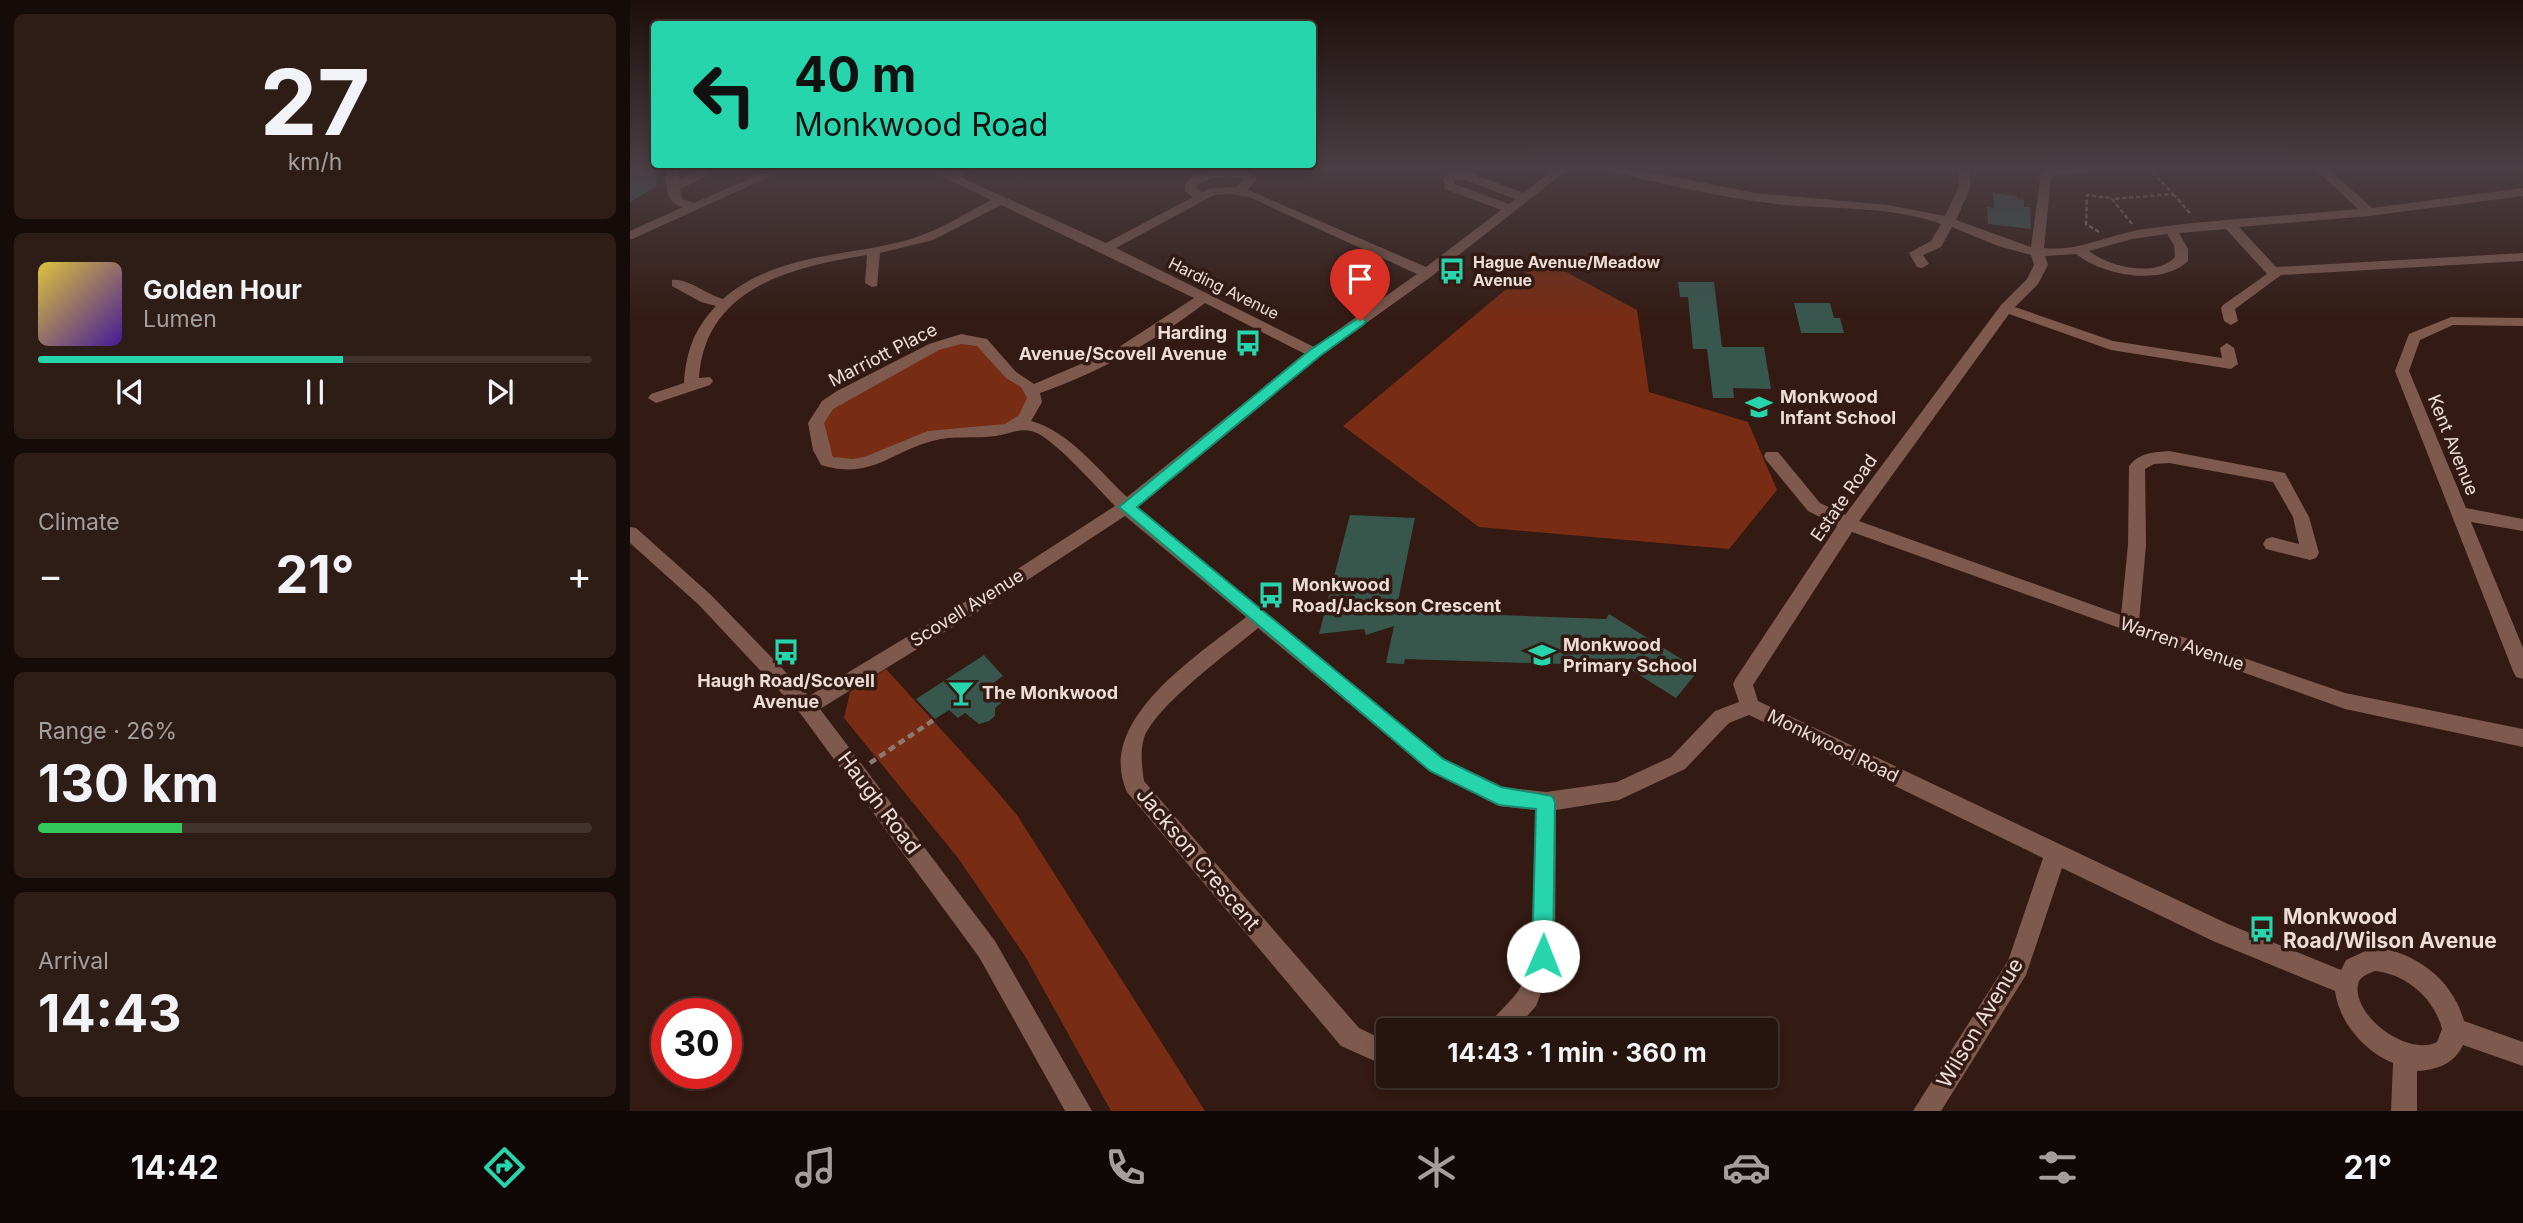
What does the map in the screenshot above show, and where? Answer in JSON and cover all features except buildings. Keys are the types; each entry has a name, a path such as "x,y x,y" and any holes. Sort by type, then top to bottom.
{"street":[{"path":"630,236 668,218"},
{"path":"656,398 698,383 699,339 726,304 751,286 788,268 820,259 874,251 933,236 967,218"},
{"name":"Harding Avenue","path":"1037,218 1106,248 1315,353"},
{"path":"1106,248 1161,218"},
{"path":"1301,218 1427,273"},
{"name":"Scovell Avenue","path":"807,706 994,593 1126,507 1315,353 1427,273 1496,218"},
{"path":"1932,218 1947,221 2007,246 2037,252 2079,250 2140,234 2306,218"},
{"path":"1922,264 1916,253 1936,244 1949,218"},
{"name":"Estate Road","path":"1751,706 1743,684 1848,524 2006,308 2033,281 2041,265 2037,252 2041,218"},
{"path":"2230,225 2274,275 2228,308 2231,321"},
{"path":"2079,250 2095,262 2112,268 2168,268 2181,261 2183,256 2171,231"},
{"path":"871,283 874,251"},
{"path":"2273,271 2523,257"},
{"path":"677,284 706,299 726,304"},
{"path":"1019,423 1033,406 1035,398 1032,390 1060,381 1133,346 1168,326 1203,298"},
{"path":"2006,308 2111,345 2231,364 2227,348"},
{"name":"Kent Avenue","path":"2523,322 2451,320 2414,337 2402,371 2523,671"},
{"name":"Marriott Place","path":"1019,423 990,431 966,430 927,436 883,456 849,466 827,461 821,450 816,423 827,405 842,396 934,347 961,339 982,342 1011,375 1032,390"},
{"name":"Monkwood Road","path":"1019,423 1042,429 1126,507 1437,765 1499,796 1546,802 1619,791 1678,763 1722,717 1751,706 2221,933 2346,983"},
{"name":"Warren Avenue","path":"1772,456 1814,507 1848,524 2346,701 2523,738"},
{"path":"2129,626 2137,545 2137,466 2151,458 2169,457 2279,477 2301,517 2310,553 2272,544"},
{"path":"2459,513 2523,525"},
{"name":"Haugh Road","path":"630,533 705,600 807,706 986,949 1079,1111"},
{"name":"Jackson Crescent","path":"1257,618 1157,705 1136,730 1131,759 1134,785 1350,1037 1376,1049"},
{"path":"1510,1018 1528,998 1543,956 1546,802"},
{"name":"Wilson Avenue","path":"1926,1111 2018,967 2056,853"},
{"path":"2387,960 2406,967 2438,994 2449,1012 2454,1030 2451,1045 2445,1054 2426,1060 2405,1056 2386,1047 2364,1028 2347,1000 2346,983 2348,973 2359,962 2387,960"},
{"path":"2454,1030 2523,1054"},
{"path":"2403,1111 2405,1056"}],"path":[{"path":"2086,218 2086,224 2113,239"},
{"path":"2127,218 2140,234"},
{"path":"2194,218 2203,228"},
{"path":"856,772 935,719"}],"shaded area":[{"path":"1542,259 1637,310 1649,392 1748,422 1777,490 1729,549 1479,527 1343,426"},
{"path":"973,340 1032,390 1019,423 966,430 883,456 836,465 819,415 934,347"},
{"path":"886,669 1017,815 1205,1111 1111,1111 1025,956 958,858 844,718 850,692"}],"place":[{"name":"Hague Avenue/Meadow Avenue","path":"1452,271"},
{"name":"Harding Avenue/Scovell Avenue","path":"1248,343"},
{"name":"Monkwood Infant School","path":"1759,407"},
{"name":"Monkwood Road/Jackson Crescent","path":"1271,595"},
{"name":"Haugh Road/Scovell Avenue","path":"786,652"},
{"name":"Monkwood Primary School","path":"1542,655"},
{"name":"The Monkwood","path":"961,693"},
{"name":"Monkwood Road/Wilson Avenue","path":"2262,929"}],"route":[{"path":"1360,321 1315,353 1126,507 1437,765 1499,796 1546,802 1543,956"}]}
